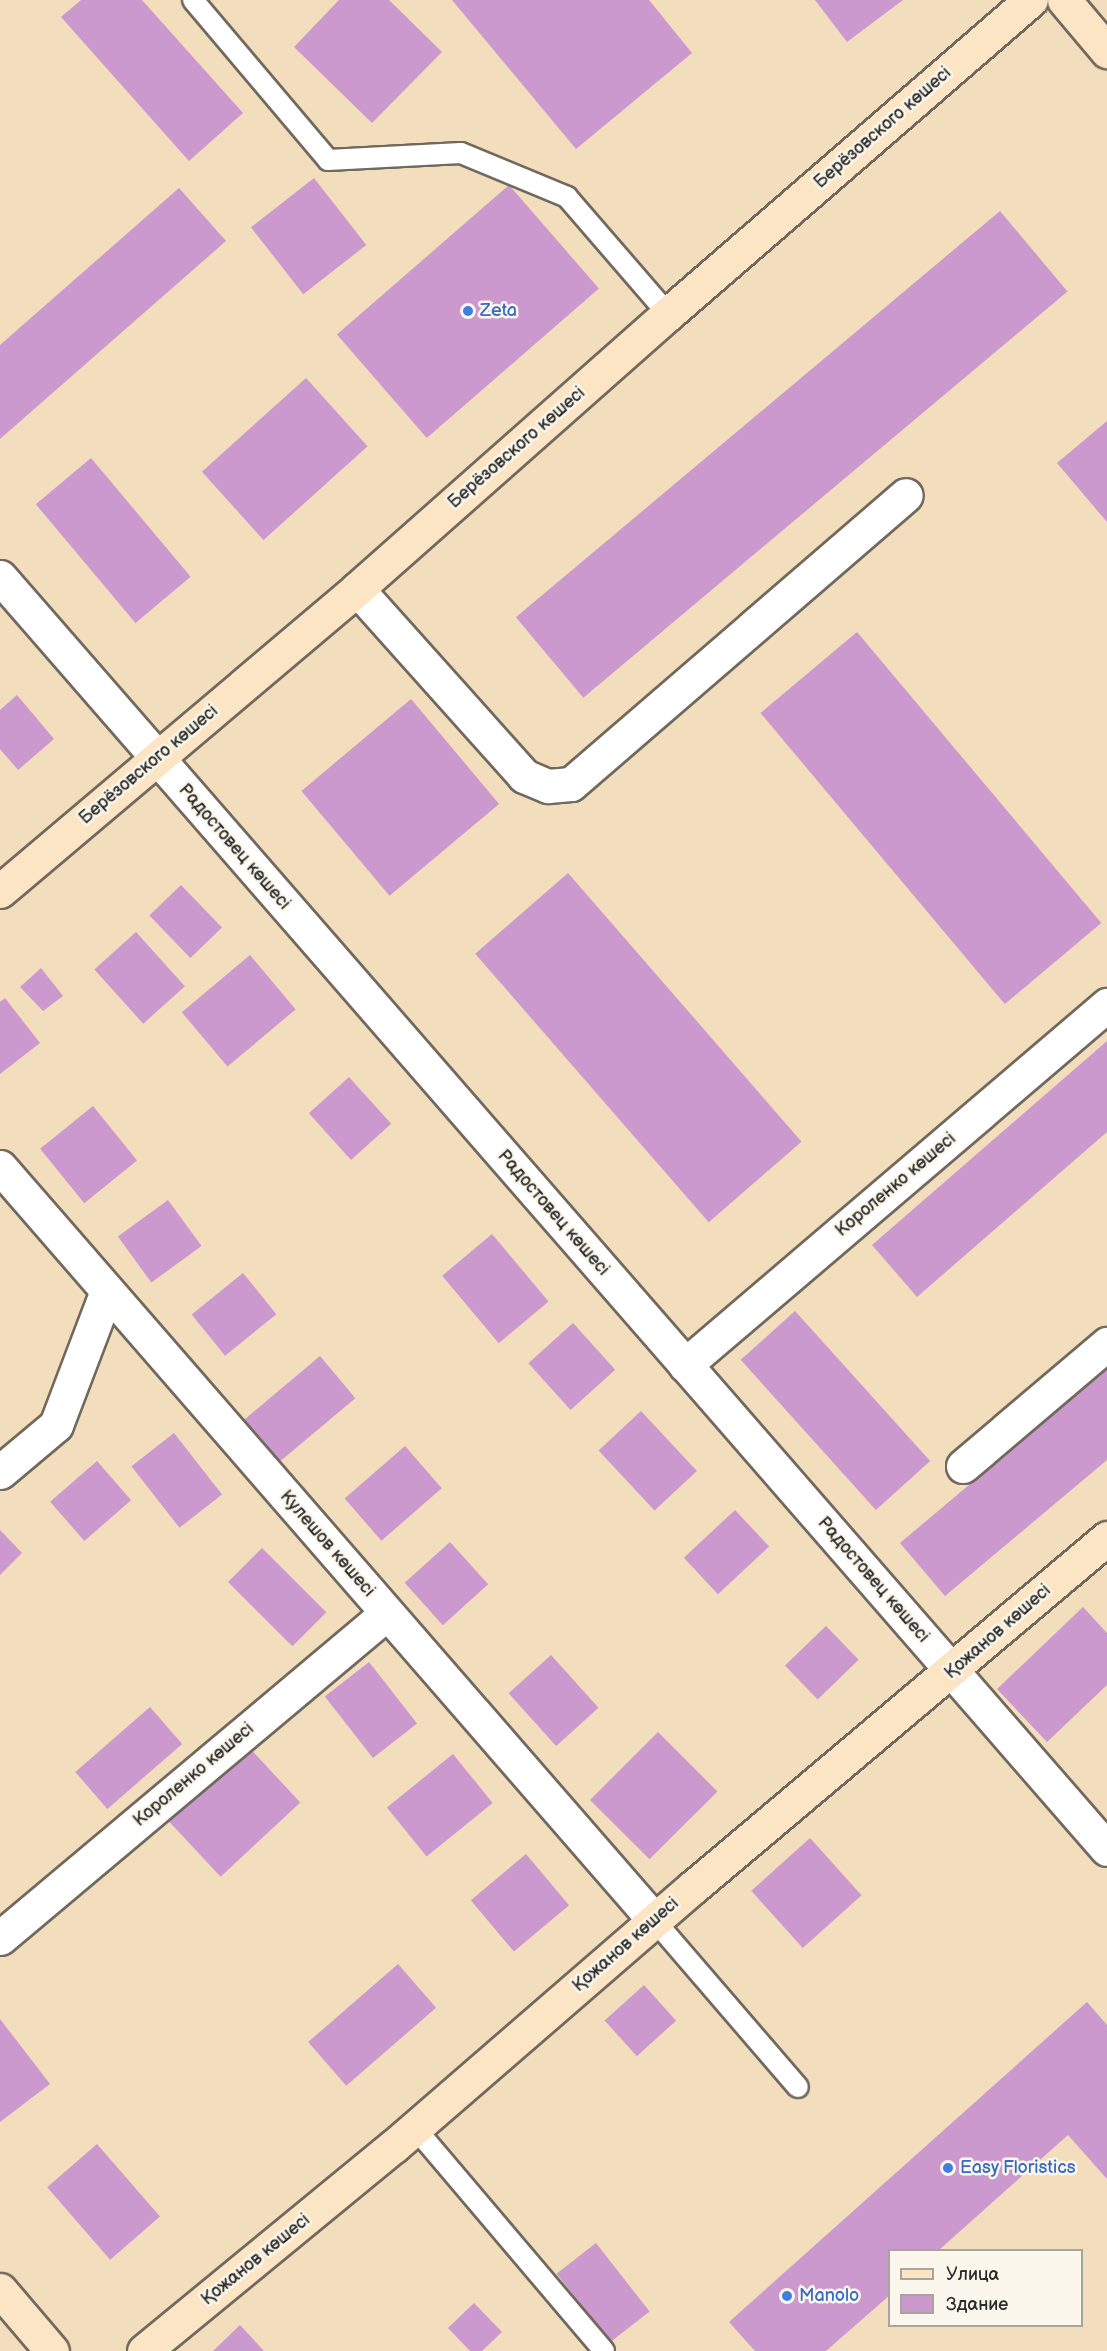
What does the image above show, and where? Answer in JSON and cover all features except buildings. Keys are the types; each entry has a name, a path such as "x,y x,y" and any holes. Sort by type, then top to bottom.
{"street":[{"name":"Берёзовского көшесі","path":"0,891 357,589 668,314 1031,0"},
{"path":"1064,0 1107,51"},
{"path":"357,589 524,776 548,786 571,784 906,495"},
{"name":"Радостовец көшесі","path":"0,577 1100,1841"},
{"name":"Короленко көшесі","path":"685,1365 1107,1005"},
{"name":"Кулешов көшесі","path":"0,1167 655,1921"},
{"path":"0,1472 56,1425 107,1291"},
{"path":"963,1466 1107,1344"},
{"name":"Қожанов көшесі","path":"144,2351 415,2128 655,1921 1107,1538"},
{"name":"Короленко көшесі","path":"0,1938 387,1613"},
{"path":"0,2290 52,2351"}],"lane":[{"path":"193,0 328,160 461,153 567,197 668,314"},
{"path":"655,1921 798,2087"},
{"path":"415,2128 604,2351"}],"place":[{"name":"Zeta","path":"468,311"},
{"name":"Easy Floristics","path":"948,2168"},
{"name":"Manolo","path":"787,2296"}]}
